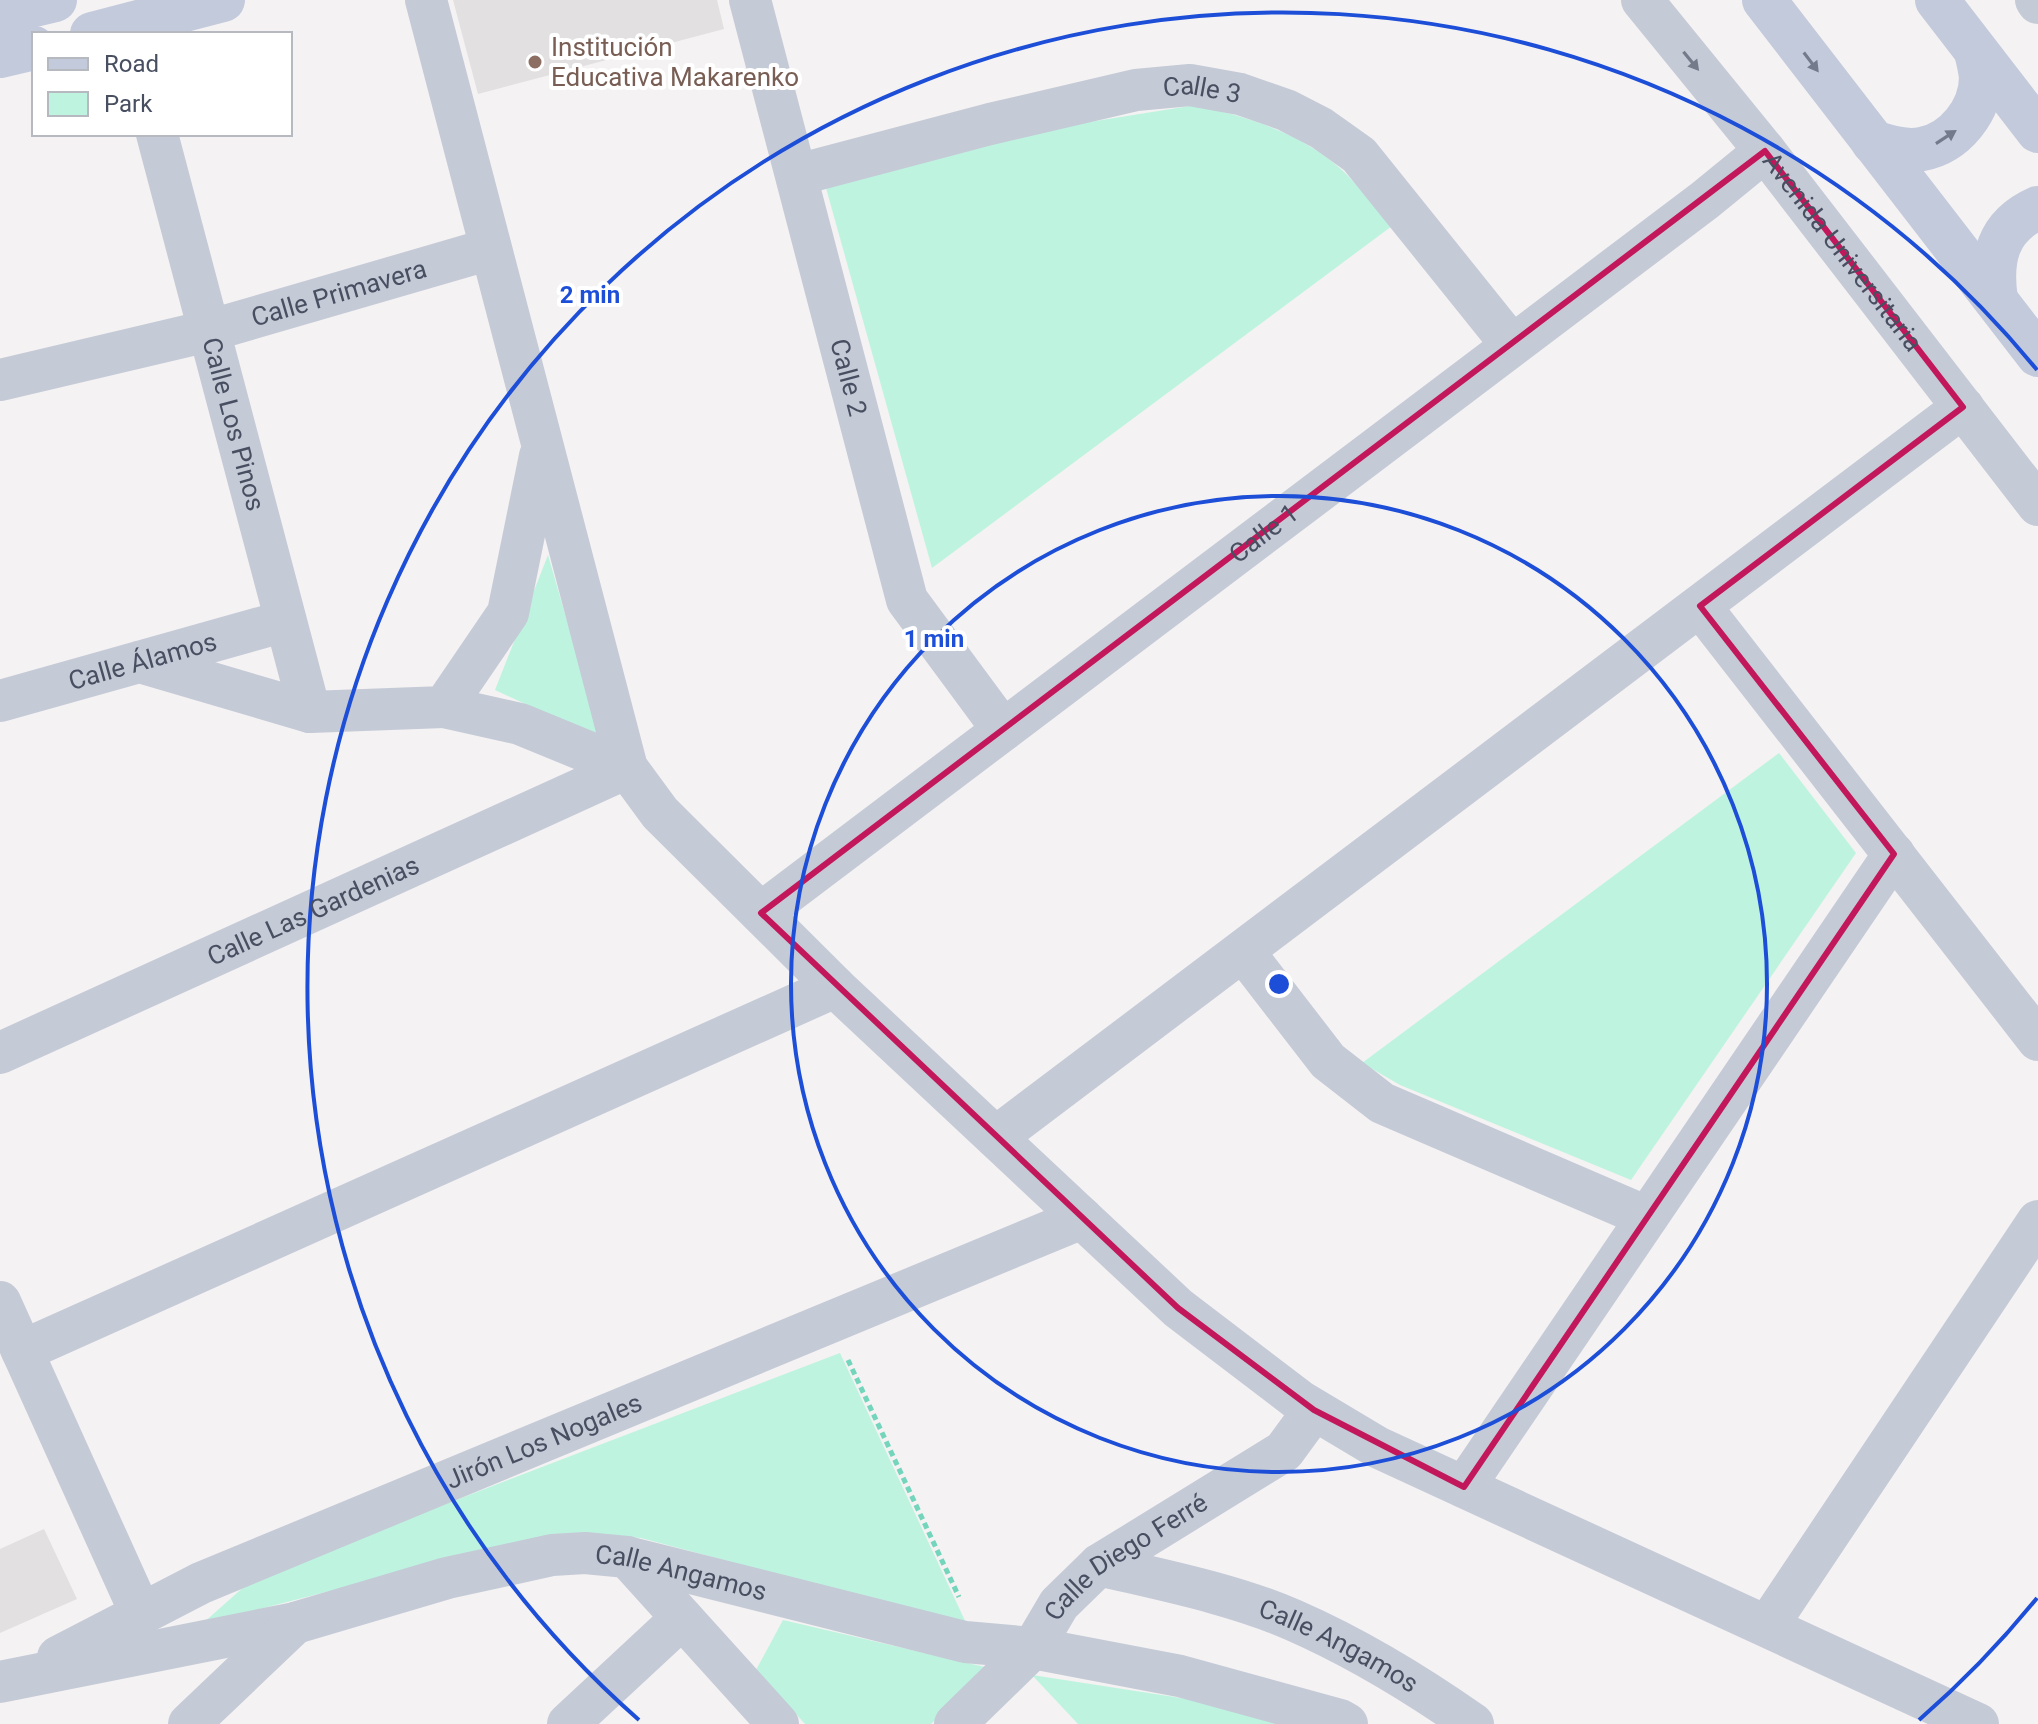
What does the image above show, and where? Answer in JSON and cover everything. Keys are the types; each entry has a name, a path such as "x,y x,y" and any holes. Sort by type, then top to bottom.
{"main road":[{"path":"0,13 55,0"},
{"path":"115,31 223,0"},
{"path":"1764,0 2038,355"},
{"path":"1937,0 2038,131"},
{"path":"0,56 32,48"},
{"path":"1873,142 1897,150 1922,149 1945,140 1964,124 1976,102 1981,77 1976,52"},
{"path":"1996,300 1992,276 1995,252 2007,230 2026,213 2038,208"}],"street":[{"path":"426,0 627,768 660,813 835,987 1178,1308 1314,1410 1377,1447 1978,1724"},
{"name":"Calle 2","path":"750,0 907,600 1003,730"},
{"name":"Avenida Universitaria","path":"1642,0 1765,151 2038,505"},
{"name":"Calle 3","path":"797,175 990,124 1136,90 1190,85 1240,94 1286,110 1321,128 1359,155 1511,344"},
{"name":"Calle Los Pinos","path":"158,136 310,712"},
{"name":"Calle 1","path":"761,913 1705,200 1765,151"},
{"name":"Calle Primavera","path":"0,380 208,331 490,249"},
{"path":"996,1137 1963,407"},
{"path":"444,707 508,613 542,447"},
{"path":"1700,606 2038,1040"},
{"name":"Calle Álamos","path":"0,701 285,621"},
{"path":"140,662 310,712 444,707 520,724 627,768"},
{"name":"Calle Las Gardenias","path":"0,1053 627,768"},
{"path":"1464,1487 1894,854"},
{"path":"1243,951 1328,1061 1382,1103 1647,1217"},
{"path":"22,1351 835,987"},
{"name":"Jirón Los Nogales","path":"7,1681 201,1583 1082,1218"},
{"path":"1768,1625 2038,1221"},
{"path":"0,1302 141,1614"},
{"name":"Calle Diego Ferré","path":"955,1724 1033,1648 1059,1604 1099,1565 1284,1451 1314,1410"},
{"name":"Calle Angamos","path":"7,1681 295,1623 447,1578 552,1555 585,1553 627,1557 965,1642 1033,1648 1180,1676 1341,1723"},
{"path":"627,1557 778,1724"},
{"name":"Calle Angamos","path":"1099,1565 1203,1591 1291,1619 1414,1683 1473,1724"},
{"path":"568,1724 682,1618"},
{"path":"189,1724 295,1623"}],"path":[{"path":"830,1323 981,1643"}],"highlighted area":[{"path":"1765,151 1963,407 1700,606 1894,854 1464,1487 1314,1410 1178,1308 761,913"}],"shaded area":[{"name":"Institución Educativa Makarenko","path":"453,0 717,0 724,29 478,94"},
{"path":"44,1529 77,1599 0,1633 0,1549"}],"green space":[{"path":"1196,105 1254,121 1309,146 1342,170 1392,226 932,568 826,188 1064,126"},
{"path":"548,555 601,739 495,690"},
{"path":"1779,753 1856,853 1631,1180 1400,1085 1362,1063"},
{"path":"840,1353 967,1625 641,1538 597,1535 504,1546 202,1624 255,1577"},
{"path":"783,1620 989,1668 931,1724 805,1724 756,1670"},
{"path":"1032,1675 1207,1702 1276,1724 1078,1724"}],"place":[{"name":"Institución Educativa Makarenko","path":"535,62"}]}
